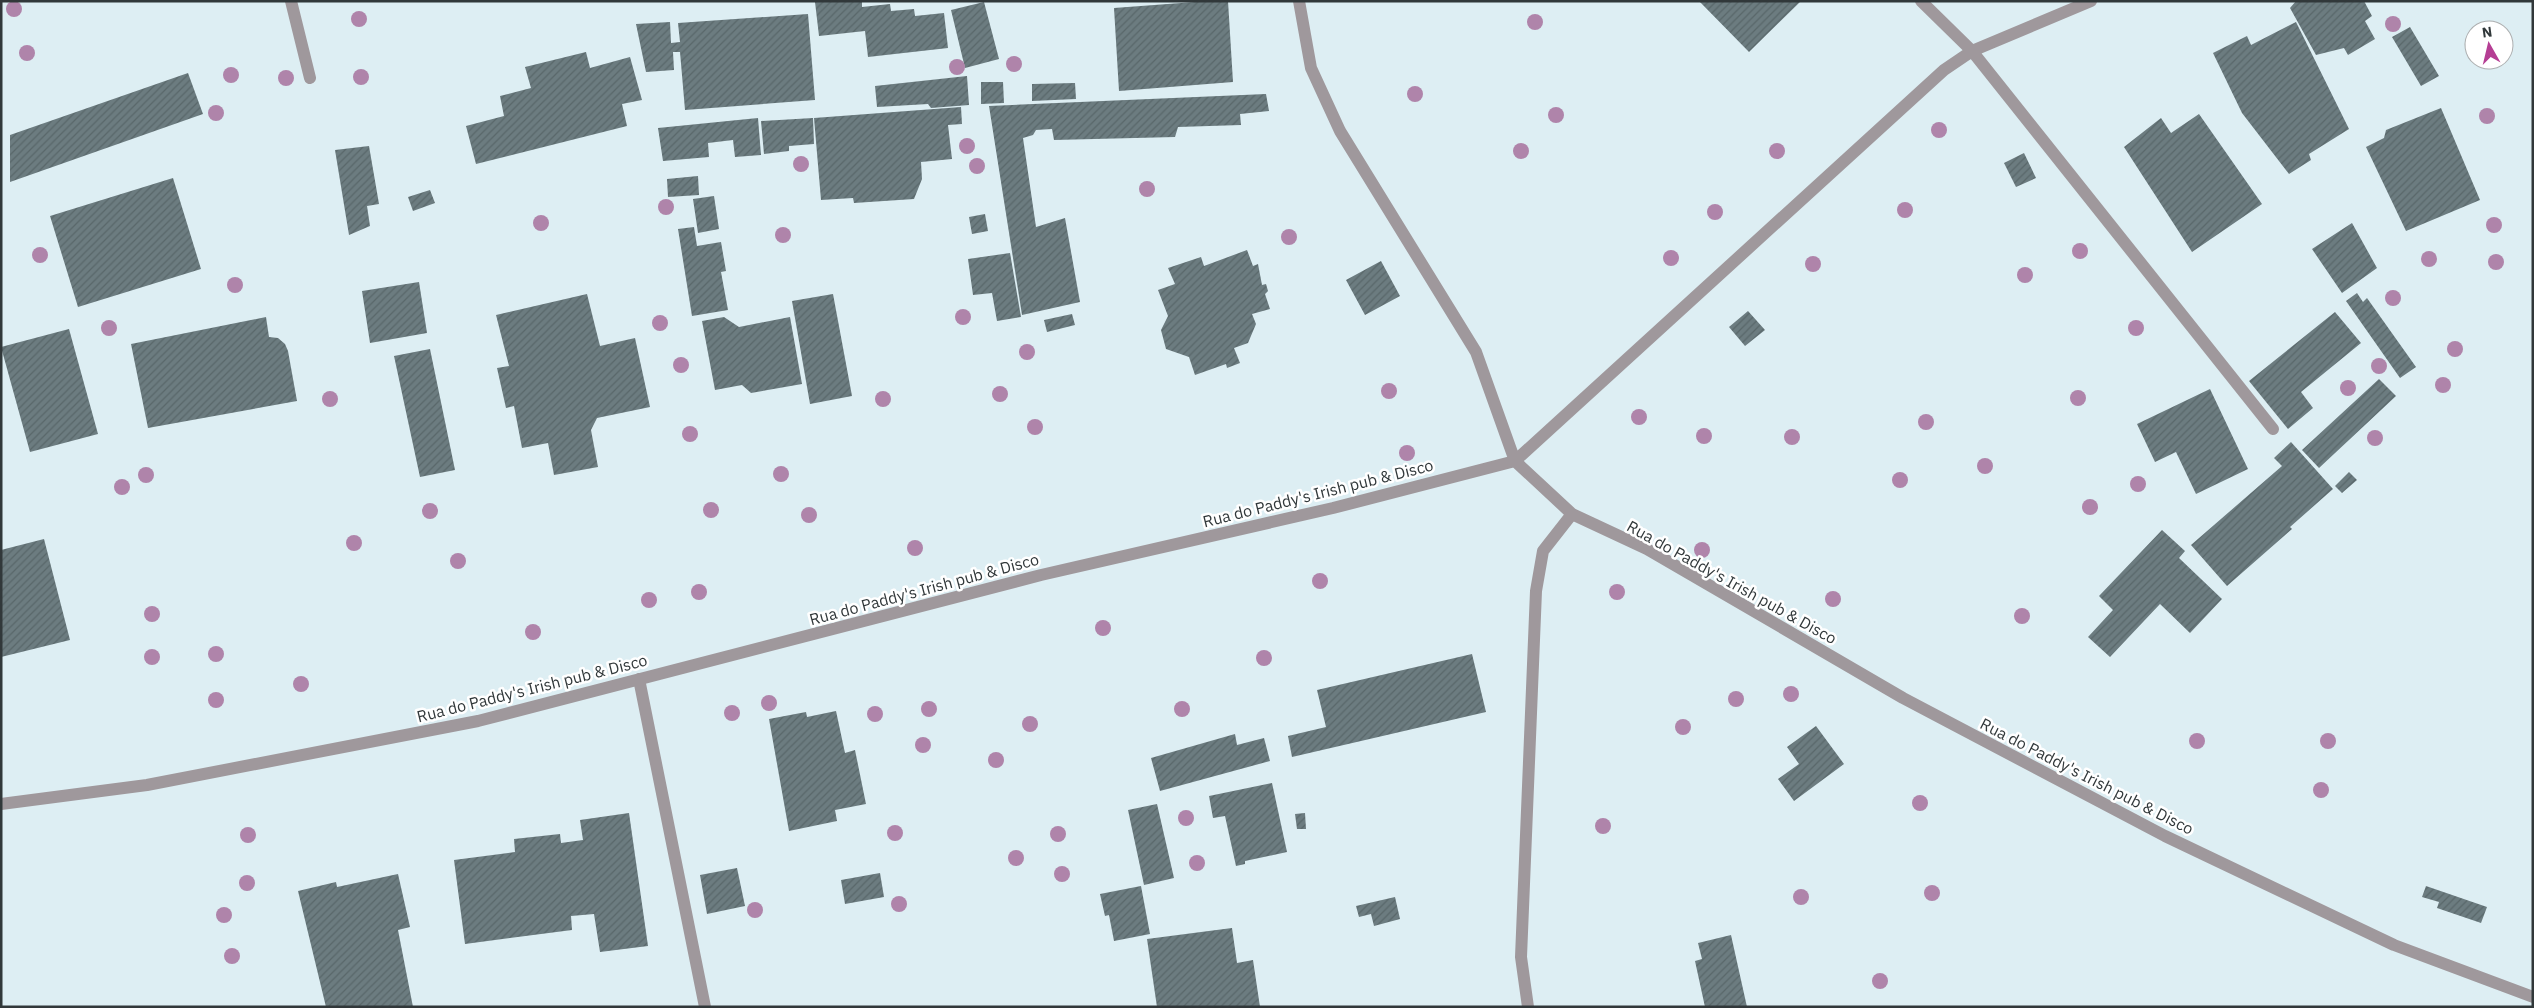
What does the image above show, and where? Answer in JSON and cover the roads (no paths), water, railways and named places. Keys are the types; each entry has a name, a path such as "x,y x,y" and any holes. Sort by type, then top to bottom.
{"street":[{"path":"291,1 310,78"},
{"path":"1299,1 1311,68 1340,131 1476,352 1515,461 1944,70 1972,51 2091,1"},
{"path":"1921,1 1972,51 2273,429"},
{"name":"Rua do Paddy's Irish pub & Disco","path":"1,804 146,785 478,721 1041,575 1333,508 1515,461 1572,514 1647,549 1903,698 2165,836 2394,945 2533,997"},
{"path":"1528,1007 1521,957 1536,592 1543,551 1572,514"},
{"path":"639,679 705,1007"}]}
